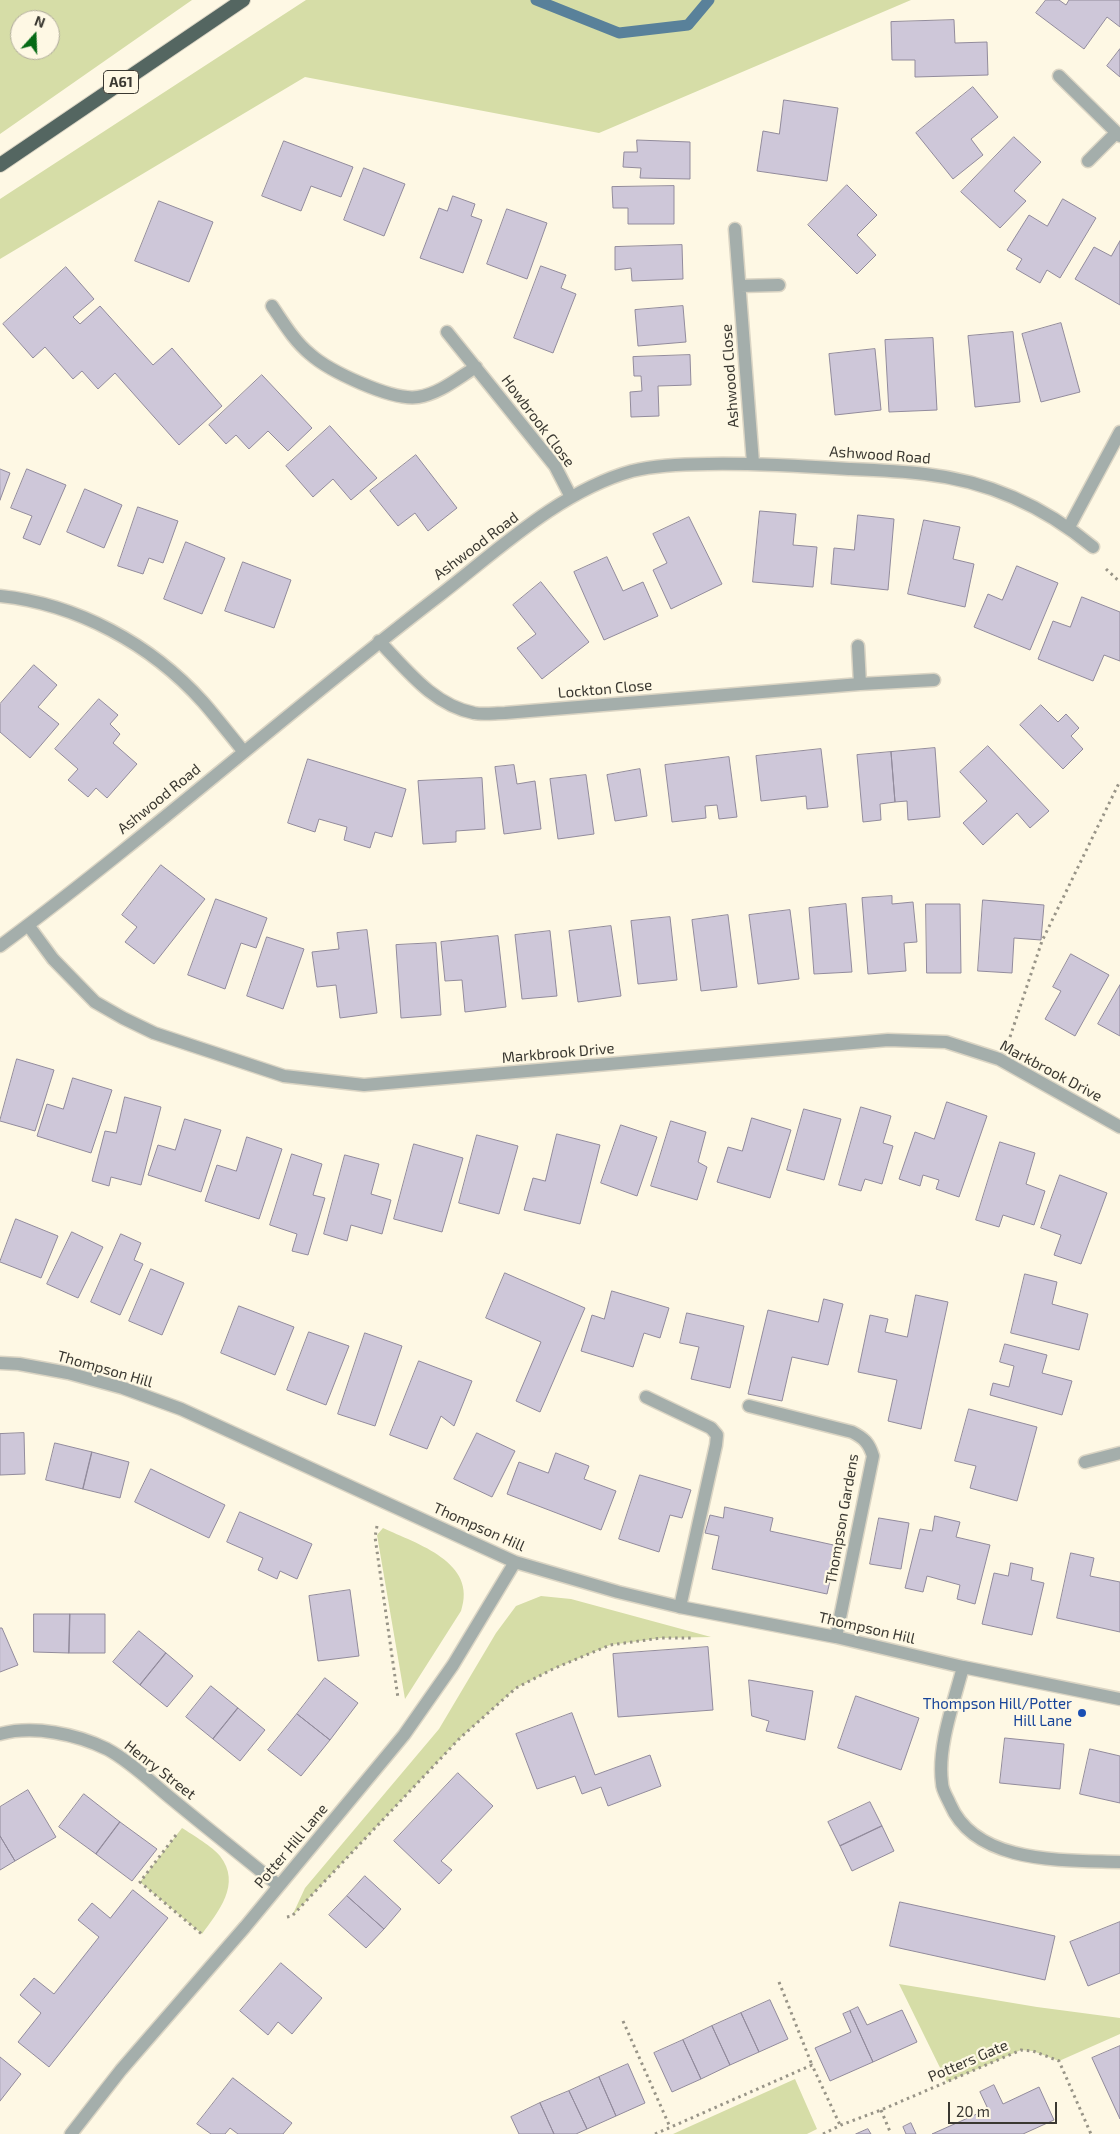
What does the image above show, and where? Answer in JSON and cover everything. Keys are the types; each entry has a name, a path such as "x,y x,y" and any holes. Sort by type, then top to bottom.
{"highway":[{"name":"A61","path":"0,165 242,0"}],"street":[{"path":"1059,76 1118,135 1088,161"},
{"name":"Ashwood Close","path":"736,229 753,463"},
{"path":"740,286 779,285"},
{"path":"272,306 291,334 310,355 354,381 393,394 418,397 439,390 476,367"},
{"name":"Howbrook Close","path":"447,332 555,466 571,497"},
{"path":"1069,527 1120,432"},
{"name":"Ashwood Road","path":"0,946 244,752 379,641 528,526 571,497 604,480 633,471 667,465 753,463 926,474 973,482 1016,497 1069,527 1093,547"},
{"path":"0,596 64,611 112,629 156,658 196,695 244,752"},
{"name":"Lockton Close","path":"379,641 425,689 450,705 475,714 934,680"},
{"path":"858,646 860,684"},
{"name":"Markbrook Drive","path":"28,925 53,959 95,1002 154,1033 284,1076 323,1082 364,1085 405,1083 888,1040 946,1042 999,1060 1120,1127"},
{"name":"Thompson Hill","path":"0,1363 19,1364 68,1373 123,1388 181,1409 514,1562 618,1592 680,1607 836,1637 963,1667 1120,1699"},
{"path":"646,1397 711,1428 717,1435 680,1607"},
{"name":"Thompson Gardens","path":"749,1406 852,1432 863,1438 870,1446 873,1456 836,1637"},
{"path":"1085,1462 1120,1452"},
{"name":"Potter Hill Lane","path":"71,2134 121,2070 245,1928 404,1735 453,1665 514,1562"},
{"path":"963,1667 942,1750 942,1784 955,1815 980,1840 1012,1853 1050,1860 1120,1862"},
{"name":"Henry Street","path":"0,1734 12,1731 43,1731 73,1736 107,1749 142,1774 279,1886"}],"path":[{"path":"999,1060 1012,1033 1042,941 1120,781"},
{"path":"381,1501 375,1538 404,1735"},
{"path":"245,1928 292,1916 460,1738 516,1688 553,1669 610,1645 661,1638 701,1638"},
{"path":"192,1815 140,1882 224,1952"},
{"path":"779,1982 812,2065 840,2125"},
{"path":"623,2020 670,2127"},
{"name":"Potters Gate","path":"823,2134 840,2125 881,2110 1021,2050 1059,2061 1091,2134"},
{"path":"655,2134 812,2065"},
{"path":"881,2110 891,2134"}],"green space":[{"path":"0,0 192,0 0,134"},
{"path":"306,0 911,0 599,133 305,77 0,259 0,199"},
{"path":"383,1528 427,1548 441,1557 453,1567 461,1580 464,1594 461,1611 405,1699 377,1535"},
{"path":"541,1596 571,1599 711,1637 661,1638 610,1645 553,1669 516,1688 460,1738 292,1916 305,1888 439,1729 496,1633 516,1606"},
{"path":"182,1828 217,1852 226,1866 229,1877 228,1887 221,1907 202,1934 140,1882"},
{"path":"899,1984 1037,2007 1120,2018 1120,2034 1059,2061 1033,2051 1021,2050 947,2082"},
{"path":"795,2079 817,2129 807,2134 673,2134"}],"building":[{"path":"1046,0 1059,0 1066,5 1069,0 1120,0 1120,27 1107,17 1084,49 1036,13"},
{"path":"954,20 955,43 987,42 988,75 915,77 915,60 892,60 891,22"},
{"path":"1120,49 1120,77 1107,66"},
{"path":"973,87 998,117 971,139 983,155 953,179 916,133"},
{"path":"784,100 838,108 827,181 757,171 763,131 779,134"},
{"path":"1014,137 1041,162 1014,191 1026,201 1000,228 961,192"},
{"path":"637,140 690,142 690,179 640,178 641,168 623,167 624,152 637,152"},
{"path":"284,141 353,167 341,197 311,186 301,211 262,196"},
{"path":"364,168 405,184 384,236 344,220"},
{"path":"847,185 877,215 857,235 876,255 857,274 808,225"},
{"path":"674,186 674,224 628,224 628,208 613,208 612,187"},
{"path":"453,196 475,204 471,216 482,220 463,273 420,258 439,208 447,211"},
{"path":"1063,199 1096,218 1060,278 1047,270 1040,283 1016,269 1022,259 1007,250 1029,215 1047,226"},
{"path":"159,201 213,222 189,282 135,261"},
{"path":"507,209 547,223 527,279 487,264"},
{"path":"1120,241 1120,305 1075,279 1094,247 1111,256"},
{"path":"682,245 683,279 632,281 631,268 615,270 615,247"},
{"path":"541,266 566,275 561,288 576,294 553,353 514,338"},
{"path":"66,267 94,299 73,317 80,324 100,306 153,365 172,348 222,406 179,445 115,373 98,389 82,371 73,379 45,347 33,358 3,324"},
{"path":"683,306 686,342 638,346 635,310"},
{"path":"1061,323 1080,392 1041,402 1022,334"},
{"path":"1013,332 1020,402 975,407 968,336"},
{"path":"933,338 937,410 889,412 885,340"},
{"path":"875,349 881,410 835,415 829,354"},
{"path":"690,355 691,385 658,386 659,416 631,417 630,392 642,391 641,376 634,376 633,357"},
{"path":"262,375 312,428 288,451 268,431 249,449 236,435 226,444 209,425"},
{"path":"330,426 377,478 351,500 333,479 313,497 286,466"},
{"path":"416,455 457,508 428,531 415,513 398,526 370,491"},
{"path":"0,469 10,473 0,500"},
{"path":"27,469 66,485 40,545 23,538 32,516 11,508"},
{"path":"85,489 122,505 104,548 67,532"},
{"path":"138,507 178,521 163,563 149,558 143,574 118,566"},
{"path":"760,511 796,514 793,545 817,547 813,587 753,582"},
{"path":"858,515 894,519 888,590 831,584 834,548 854,550"},
{"path":"689,517 722,584 671,609 653,570 667,563 653,534"},
{"path":"924,520 960,527 953,559 974,564 965,607 908,594"},
{"path":"186,542 225,558 202,614 164,599"},
{"path":"607,557 623,591 643,582 658,616 604,640 574,572"},
{"path":"243,562 291,580 274,628 225,611"},
{"path":"1017,566 1058,583 1030,650 974,627 988,594 1002,600"},
{"path":"541,582 589,642 542,679 517,648 536,634 513,605"},
{"path":"1082,597 1120,612 1120,661 1104,655 1093,681 1038,659 1053,621 1070,627"},
{"path":"34,665 57,685 38,707 59,724 30,758 0,732 0,704"},
{"path":"99,699 118,715 110,724 120,734 113,743 137,764 107,798 96,788 88,797 68,780 78,769 55,749"},
{"path":"1041,705 1058,722 1066,714 1079,728 1071,736 1083,749 1063,769 1020,725"},
{"path":"988,746 1049,811 1030,828 1017,813 983,845 963,823 987,801 960,772"},
{"path":"935,748 940,817 908,820 907,801 895,802 891,752"},
{"path":"821,749 828,807 807,809 806,796 761,801 756,756"},
{"path":"891,752 895,802 880,804 881,820 863,822 857,755"},
{"path":"729,757 737,817 719,819 717,805 705,806 706,818 672,822 665,765"},
{"path":"308,759 406,789 392,837 375,832 370,848 344,840 347,827 319,819 315,832 288,823"},
{"path":"514,765 517,784 535,781 541,829 504,834 495,767"},
{"path":"640,769 647,816 615,821 607,775"},
{"path":"586,775 594,834 558,839 550,779"},
{"path":"482,778 485,829 456,831 456,842 423,844 418,781"},
{"path":"161,865 205,899 154,964 125,942 137,927 122,915"},
{"path":"892,896 892,904 913,902 917,942 904,943 906,971 868,974 862,898"},
{"path":"216,899 267,918 256,948 241,943 225,989 188,975"},
{"path":"983,900 1044,905 1041,940 1014,938 1012,973 978,971"},
{"path":"846,904 852,972 814,974 809,908"},
{"path":"926,904 960,904 961,973 927,973"},
{"path":"790,910 799,979 758,984 749,915"},
{"path":"728,915 737,987 701,991 692,920"},
{"path":"670,917 677,980 638,984 631,921"},
{"path":"611,926 621,996 578,1002 569,931"},
{"path":"367,930 377,1013 340,1018 336,985 317,987 312,952 339,949 337,933"},
{"path":"550,931 557,996 522,999 515,935"},
{"path":"498,936 506,1007 465,1012 462,980 445,981 441,942"},
{"path":"267,937 304,949 283,1009 247,996"},
{"path":"436,943 441,1015 401,1018 396,945"},
{"path":"1071,954 1109,975 1075,1036 1045,1019 1061,991 1053,987"},
{"path":"1120,985 1120,1036 1098,1024"},
{"path":"17,1059 54,1070 35,1131 0,1121"},
{"path":"73,1078 112,1090 91,1153 37,1136 47,1104 63,1109"},
{"path":"125,1097 161,1107 141,1185 111,1177 109,1186 92,1181 105,1131 116,1133"},
{"path":"947,1102 987,1116 959,1197 936,1189 939,1180 923,1175 920,1186 899,1179 915,1132 934,1139"},
{"path":"861,1107 891,1116 883,1143 893,1146 882,1184 865,1179 861,1191 839,1185"},
{"path":"804,1109 841,1119 824,1180 787,1170"},
{"path":"752,1118 791,1130 770,1198 717,1182 728,1147 742,1151"},
{"path":"185,1119 221,1130 201,1192 148,1175 158,1145 175,1150"},
{"path":"671,1121 706,1132 698,1162 707,1167 697,1200 651,1186"},
{"path":"621,1125 657,1137 637,1196 601,1183"},
{"path":"557,1134 600,1145 580,1224 524,1210 533,1178 545,1181"},
{"path":"477,1135 518,1146 499,1214 459,1203"},
{"path":"247,1137 282,1149 259,1219 205,1201 217,1165 236,1171"},
{"path":"1000,1142 1035,1153 1026,1184 1045,1191 1034,1225 1003,1215 999,1227 976,1220"},
{"path":"414,1144 463,1158 442,1232 394,1219"},
{"path":"292,1154 322,1164 313,1195 325,1198 308,1255 292,1251 297,1234 270,1225"},
{"path":"345,1155 379,1164 371,1194 391,1200 382,1234 351,1225 347,1241 324,1234"},
{"path":"1060,1175 1107,1193 1081,1264 1054,1255 1061,1235 1041,1228"},
{"path":"16,1219 58,1236 41,1278 0,1262"},
{"path":"72,1232 103,1247 78,1298 47,1284"},
{"path":"121,1234 141,1243 134,1260 143,1264 120,1315 91,1302"},
{"path":"151,1269 184,1283 162,1335 129,1321"},
{"path":"505,1273 585,1308 540,1412 516,1401 541,1342 486,1318"},
{"path":"1025,1274 1057,1282 1052,1304 1088,1314 1079,1350 1011,1333"},
{"path":"612,1291 669,1308 660,1338 644,1333 633,1367 581,1351 592,1315 604,1319"},
{"path":"916,1295 948,1302 921,1429 888,1421 897,1380 858,1372 870,1315 888,1319 885,1332 907,1337"},
{"path":"824,1299 843,1304 828,1365 792,1357 782,1401 748,1394 768,1310 818,1322"},
{"path":"239,1306 294,1327 275,1375 221,1353"},
{"path":"687,1313 744,1326 730,1388 691,1379 699,1347 680,1343"},
{"path":"309,1332 349,1346 326,1405 287,1390"},
{"path":"365,1333 402,1346 375,1426 338,1414"},
{"path":"1005,1344 1047,1355 1042,1373 1072,1381 1062,1415 990,1395 993,1383 1009,1387 1014,1366 1000,1362"},
{"path":"419,1361 472,1381 454,1426 441,1416 427,1449 390,1435"},
{"path":"969,1409 1037,1427 1017,1501 970,1488 976,1466 955,1461"},
{"path":"24,1433 25,1474 0,1475 0,1434"},
{"path":"477,1433 515,1451 492,1497 454,1479"},
{"path":"55,1443 92,1452 83,1489 46,1480"},
{"path":"92,1452 129,1462 120,1498 83,1489"},
{"path":"556,1453 589,1466 584,1479 616,1491 601,1530 507,1494 519,1462 548,1473"},
{"path":"151,1469 225,1505 209,1538 135,1502"},
{"path":"640,1475 691,1490 682,1518 670,1515 659,1552 619,1539"},
{"path":"725,1507 773,1518 770,1531 838,1546 827,1594 712,1569 719,1536 705,1533 710,1515 723,1518"},
{"path":"240,1512 312,1544 297,1579 280,1571 277,1579 258,1570 263,1558 227,1542"},
{"path":"935,1516 960,1522 956,1537 990,1545 975,1604 957,1599 960,1585 927,1576 923,1592 905,1588 920,1529 932,1531"},
{"path":"879,1518 909,1523 901,1569 870,1564"},
{"path":"1071,1553 1094,1558 1090,1576 1120,1582 1120,1632 1057,1618"},
{"path":"1011,1563 1033,1568 1031,1580 1044,1583 1032,1635 982,1624 994,1573 1008,1576"},
{"path":"350,1590 359,1656 318,1661 309,1596"},
{"path":"34,1614 70,1614 69,1653 34,1652"},
{"path":"70,1614 105,1614 105,1653 69,1653"},
{"path":"0,1628 2,1628 18,1665 0,1672"},
{"path":"139,1631 166,1653 140,1685 113,1662"},
{"path":"708,1647 713,1710 618,1717 613,1654"},
{"path":"166,1653 193,1676 167,1707 140,1685"},
{"path":"325,1678 358,1703 330,1740 297,1714"},
{"path":"749,1680 813,1691 805,1740 766,1731 769,1721 752,1716"},
{"path":"211,1686 238,1708 213,1739 186,1717"},
{"path":"856,1696 919,1718 901,1770 838,1748"},
{"path":"238,1708 265,1730 240,1761 213,1739"},
{"path":"572,1713 595,1775 650,1755 661,1786 608,1806 601,1787 582,1794 575,1776 537,1789 516,1734"},
{"path":"297,1714 330,1740 301,1776 268,1750"},
{"path":"1005,1738 1064,1744 1060,1789 1000,1783"},
{"path":"1090,1749 1120,1756 1120,1803 1080,1794"},
{"path":"458,1773 493,1806 441,1861 452,1870 439,1884 394,1841"},
{"path":"28,1790 56,1837 15,1861 0,1836 0,1807"},
{"path":"84,1794 120,1822 96,1854 59,1827"},
{"path":"870,1802 882,1826 840,1846 828,1822"},
{"path":"120,1822 157,1849 132,1881 96,1854"},
{"path":"882,1826 894,1851 852,1871 840,1846"},
{"path":"0,1836 15,1861 0,1870"},
{"path":"365,1876 401,1909 384,1929 347,1896"},
{"path":"133,1890 168,1918 49,2067 18,2042 41,2013 20,1995 34,1978 54,1994 99,1937 78,1920 92,1903 110,1918"},
{"path":"347,1896 384,1929 366,1948 329,1915"},
{"path":"900,1902 1055,1936 1045,1980 890,1946"},
{"path":"1120,1922 1120,1973 1088,1986 1070,1942"},
{"path":"281,1963 322,1998 292,2034 278,2022 268,2035 240,2011"},
{"path":"770,2000 788,2039 759,2052 741,2013"},
{"path":"858,2007 867,2025 902,2010 917,2042 873,2062 850,2011"},
{"path":"850,2011 873,2062 830,2081 815,2048 851,2032 843,2014"},
{"path":"741,2013 759,2052 730,2065 712,2026"},
{"path":"712,2026 730,2065 701,2079 683,2040"},
{"path":"683,2040 701,2079 672,2092 654,2053"},
{"path":"1120,2046 1120,2119 1092,2058"},
{"path":"0,2057 21,2074 0,2101"},
{"path":"628,2064 645,2103 616,2116 599,2077"},
{"path":"599,2077 616,2116 587,2129 569,2091"},
{"path":"233,2078 292,2123 283,2134 238,2134 230,2128 225,2134 211,2134 197,2124"},
{"path":"994,2085 1003,2104 1039,2087 1054,2120 1023,2134 932,2134 988,2109 980,2092"},
{"path":"569,2091 587,2129 576,2134 554,2134 540,2103"},
{"path":"540,2103 554,2134 519,2134 511,2117"},
{"path":"911,2123 916,2134 906,2134 903,2127"},
{"path":"868,2129 871,2134 856,2134"}],"waterway":[{"path":"536,0 619,33 688,25 709,0"}],"place":[{"name":"Thompson Hill/Potter Hill Lane","path":"1082,1713"}]}
